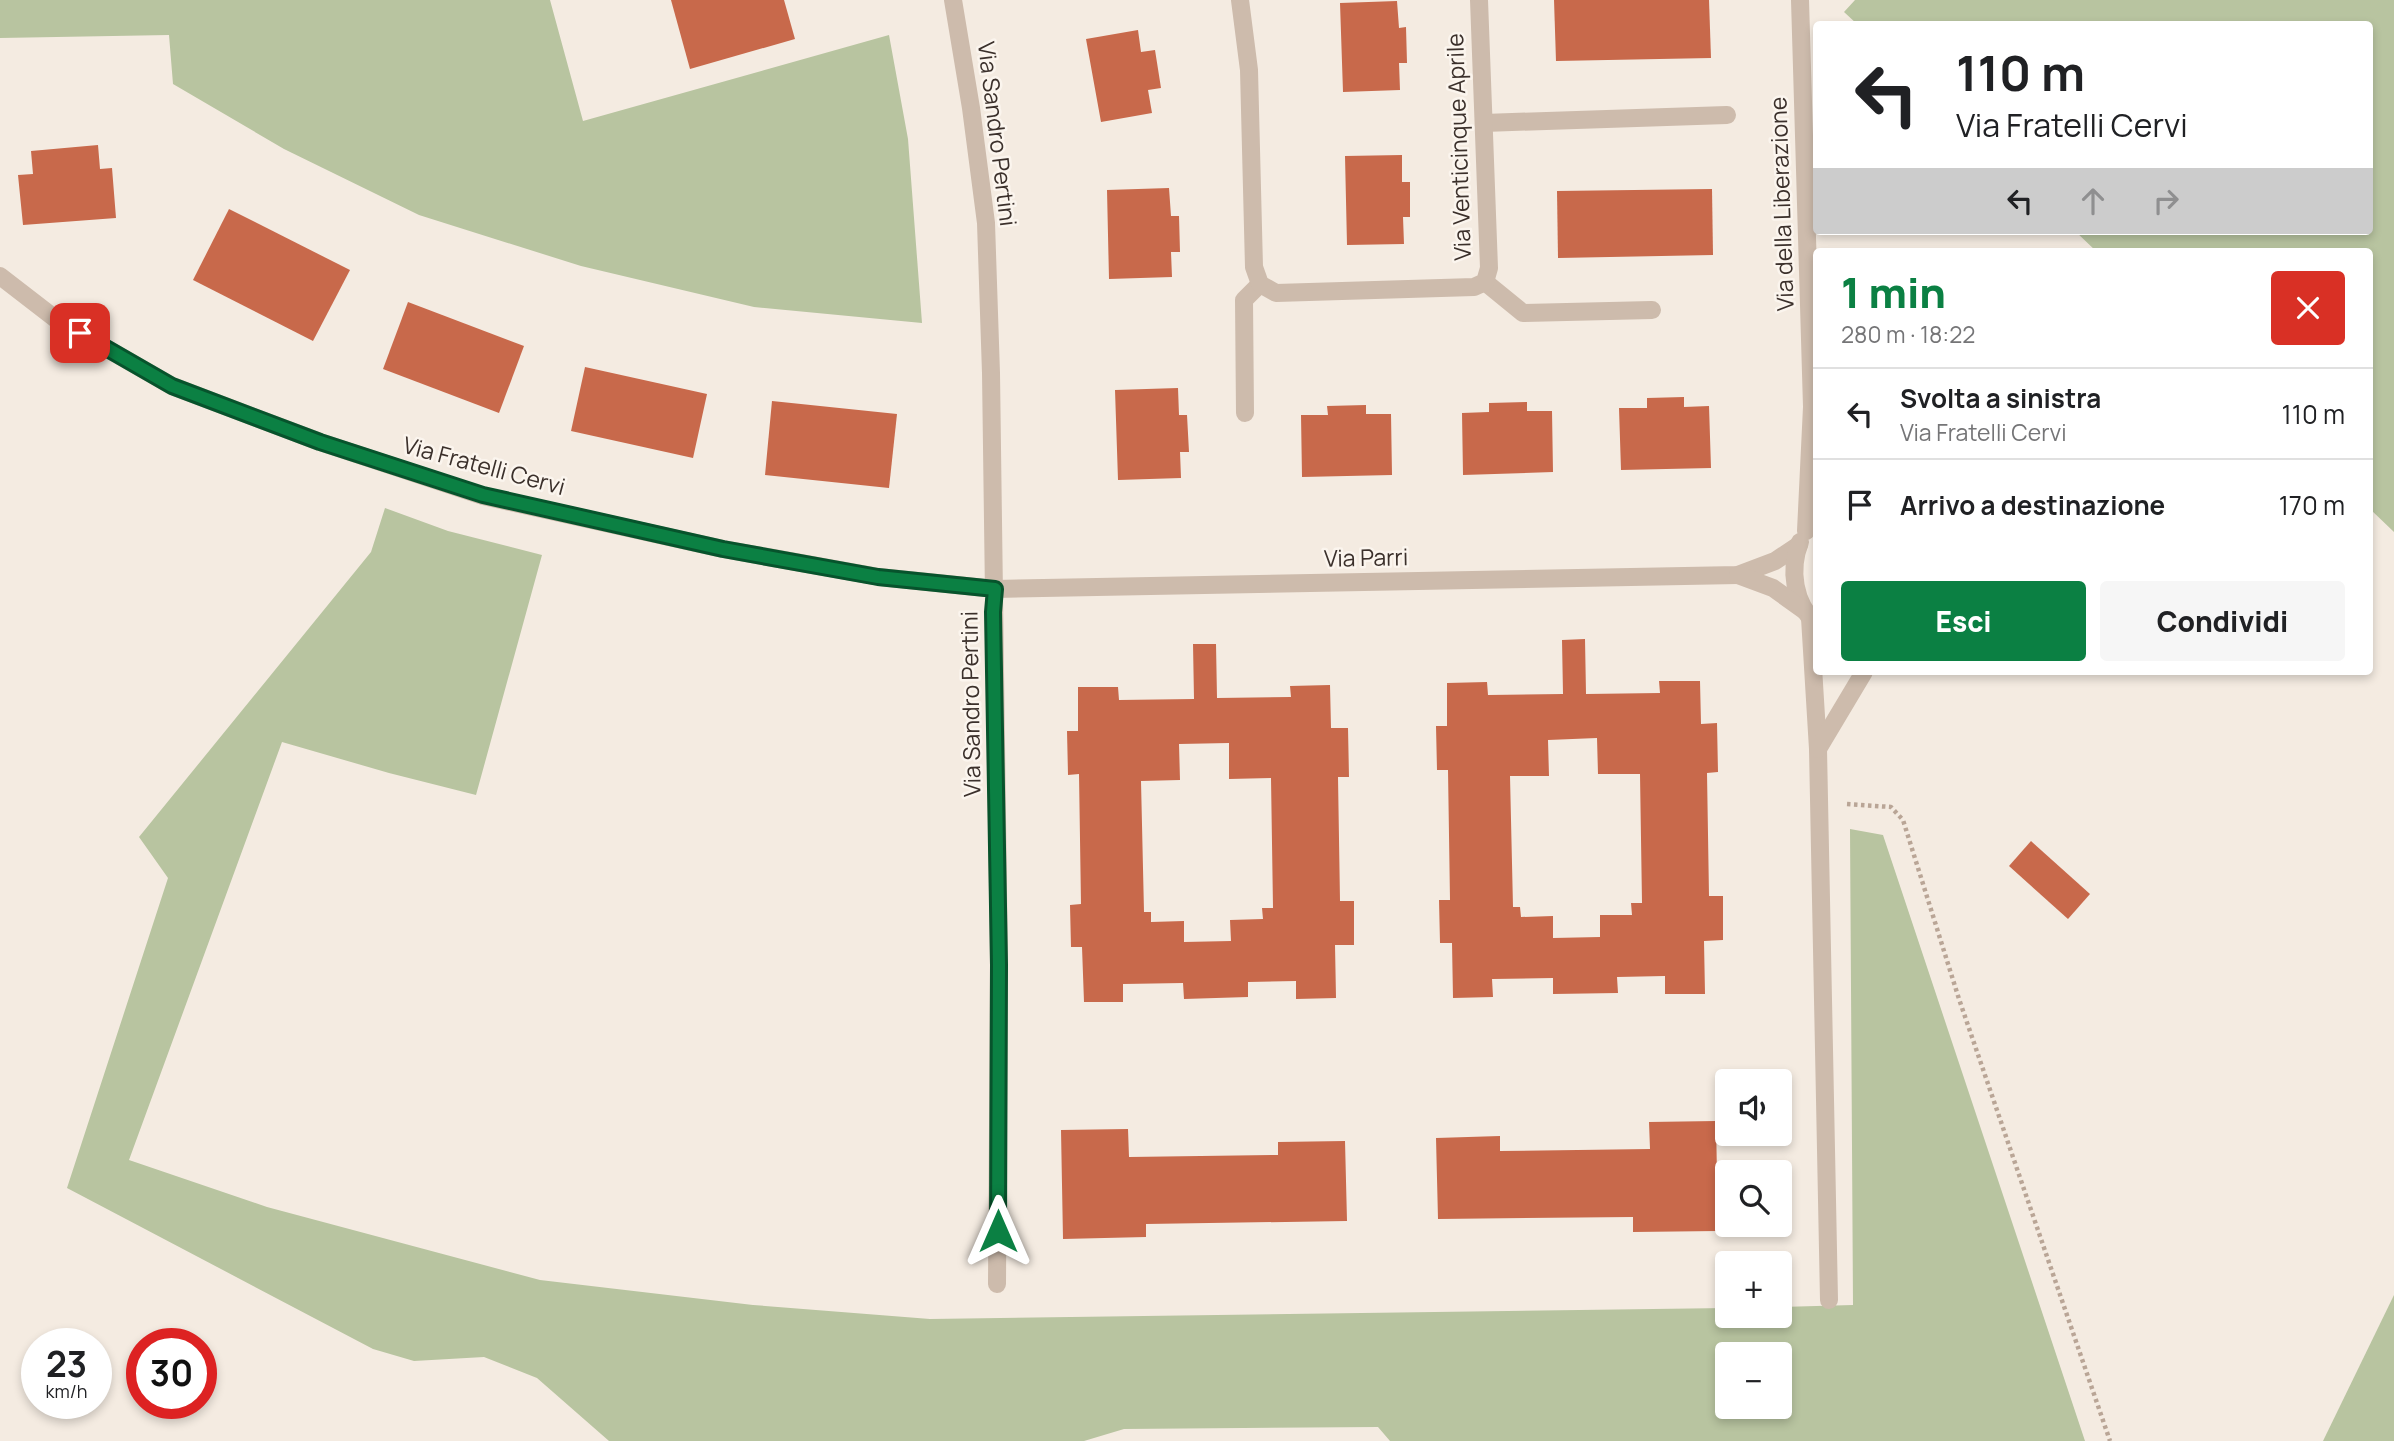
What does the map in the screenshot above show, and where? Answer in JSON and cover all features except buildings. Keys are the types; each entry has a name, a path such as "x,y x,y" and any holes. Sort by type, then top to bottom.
{"street":[{"name":"Via Sandro Pertini","path":"953,0 986,223 995,589 993,612 999,965 997,1284"},
{"path":"1240,0 1249,70 1254,267 1261,284 1244,300 1245,413"},
{"name":"Via Venticinque Aprile","path":"1261,284 1276,293 1474,287 1485,282 1489,268 1479,0"},
{"name":"Via della Liberazione","path":"1800,0 1813,382"},
{"path":"1484,123 1727,115"},
{"name":"Via Fratelli Cervi","path":"0,276 57,320 172,386 320,442 483,495 736,551 878,577 995,589"},
{"path":"1485,282 1523,313 1652,310"},
{"name":"Via della Liberazione","path":"1813,428 1807,532 1794,564 1800,601 1811,618 1813,655"},
{"name":"Via Parri","path":"995,589 1738,575 1775,561 1807,532"},
{"name":"Via Parri","path":"1738,575 1773,588 1811,618"},
{"name":"Via della Liberazione","path":"1814,675 1818,749 1829,1300"},
{"path":"1818,749 1862,675"}],"path":[{"path":"1819,801 1891,807 1903,820 1959,999 2110,1441"}],"green space":[{"path":"0,0 550,0 583,121 889,35 908,139 922,323 754,307 581,266 419,215 284,149 173,84 169,35 0,38"},
{"path":"1855,0 2394,0 2394,532 2373,512 2373,248 2093,248 2079,235 2373,235 2373,21 1854,21 1844,12"},
{"path":"385,508 448,531 542,555 476,795 282,742 129,1160 267,1207 540,1280 753,1305 930,1319 1715,1308 1715,1328 1792,1328 1792,1307 1853,1305 1850,829 1883,835 2085,1441 1390,1441 1378,1427 1124,1429 1084,1441 609,1441 537,1378 484,1357 414,1361 373,1349 67,1188 168,878 139,837 371,552"},
{"path":"2394,1295 2394,1441 2323,1441"}],"route":[{"path":"80,333 172,386 320,442 483,495 723,549 878,577 995,589 993,612 999,965 998,1231"}]}
